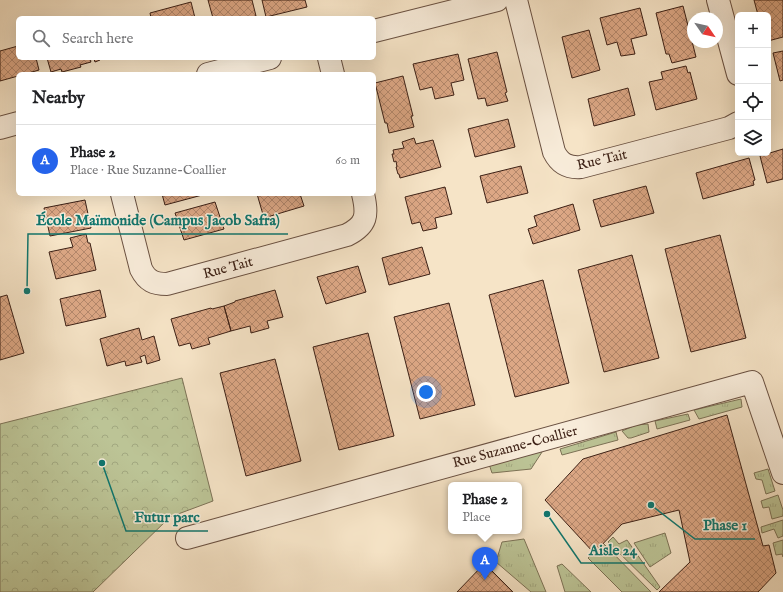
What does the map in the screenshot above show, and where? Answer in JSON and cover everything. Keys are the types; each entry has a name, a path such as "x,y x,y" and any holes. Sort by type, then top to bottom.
{"street":[{"path":"376,31 497,0"},
{"name":"Rue Tait","path":"516,0 554,152 558,160 564,165 572,168 581,167 729,128 735,125"},
{"path":"718,0 735,63"},
{"path":"216,72 262,60"},
{"path":"330,60 332,72"},
{"path":"0,128 16,124"},
{"name":"Rue Tait","path":"123,196 144,276 150,282 167,284 347,235 356,231 363,224 366,216 366,206 364,196"},
{"name":"Rue Suzanne-Coallier","path":"187,538 752,382 783,473"}],"green space":[{"path":"182,378 213,501 170,517 93,592 0,592 0,424"},
{"path":"741,399 742,407 699,419 694,410"},
{"path":"688,414 690,420 657,429 655,421"},
{"path":"648,424 649,432 631,438 628,438 622,431 636,425"},
{"path":"616,432 618,440 562,455 560,449"},
{"path":"544,449 531,469 492,473 489,464"},
{"path":"768,469 775,491 766,494 762,480 756,479 754,473"},
{"path":"778,495 783,510 783,516 772,519 769,507 763,508 761,501"},
{"path":"783,520 783,536 778,538 774,529 762,533 761,527"},
{"path":"665,533 671,553 650,567 634,543"},
{"path":"613,537 619,544 627,540 660,587 657,590 608,542"},
{"path":"524,539 546,592 531,592 496,562 502,542"},
{"path":"783,540 783,557 782,554 776,555 773,543"},
{"path":"603,543 651,592 622,592 588,558"},
{"path":"562,564 591,592 565,592 557,566"}],"building":[{"path":"208,0 252,0 256,16 212,16"},
{"path":"262,0 305,0 307,7 266,16"},
{"path":"754,0 783,0 783,37 771,40 771,12 757,12"},
{"path":"191,2 194,16 151,16 150,13"},
{"path":"683,6 687,22 687,48 694,48 696,57 672,63 669,54 666,54 656,13"},
{"path":"640,8 647,35 631,39 635,54 621,56 617,42 607,45 600,18"},
{"path":"589,30 600,70 572,78 562,37"},
{"path":"16,47 16,60 36,60 39,70 32,72 16,72 16,77 0,81 0,51"},
{"path":"783,51 783,80 780,81 773,53"},
{"path":"497,52 508,101 487,106 485,98 478,99 468,59"},
{"path":"458,54 464,80 451,83 454,95 435,99 432,87 420,90 413,64"},
{"path":"48,60 90,60 91,62 80,65 81,67 62,72 61,69 51,72"},
{"path":"686,66 688,73 690,72 697,99 656,110 649,82 663,79 661,72"},
{"path":"403,76 413,116 411,116 414,127 389,133 387,123 385,123 376,83"},
{"path":"628,88 635,115 594,126 588,99"},
{"path":"508,119 515,147 475,157 468,129"},
{"path":"414,138 416,144 433,140 441,167 400,178 396,167 396,161 394,162 392,154 394,154 393,150 404,148 402,142"},
{"path":"783,149 783,179 767,183 760,156 771,156 771,153"},
{"path":"749,158 755,180 753,181 754,185 703,199 696,173"},
{"path":"521,166 528,193 487,203 480,176"},
{"path":"646,186 654,213 601,227 593,200"},
{"path":"445,187 452,214 435,218 437,228 423,231 420,222 412,224 405,197"},
{"path":"163,196 199,196 165,205"},
{"path":"258,196 301,196 304,206 264,218"},
{"path":"85,200 91,228 50,236 44,208"},
{"path":"215,202 224,229 184,240 175,213"},
{"path":"573,204 580,230 533,244 528,229 537,226 534,216"},
{"path":"86,234 88,243 90,243 96,270 56,279 49,252 73,247 70,238"},
{"path":"720,235 746,338 691,352 665,249"},
{"path":"422,247 430,274 389,285 382,258"},
{"path":"632,255 659,358 604,372 578,270"},
{"path":"358,266 366,292 326,304 317,277"},
{"path":"543,280 569,383 515,397 489,295"},
{"path":"100,290 106,317 66,326 60,299"},
{"path":"275,290 283,317 267,321 269,328 251,333 250,326 231,331 224,306 235,301"},
{"path":"7,295 24,353 0,360 0,297"},
{"path":"449,303 475,405 420,419 394,317"},
{"path":"224,306 231,331 208,338 210,344 192,349 190,343 179,346 171,319"},
{"path":"139,328 142,340 154,336 160,360 147,364 145,355 140,357 142,362 126,366 125,361 107,366 100,339"},
{"path":"368,333 394,436 339,450 313,347"},
{"path":"275,359 301,461 246,476 220,373"},
{"path":"727,415 763,546 769,545 776,573 758,592 659,592 690,562 679,510 622,524 594,553 545,500 583,459"},
{"path":"484,564 489,568 513,592 457,592"}],"place":[{"name":"École Maïmonide (Campus Jacob Safra)","path":"27,291"},
{"name":"Futur parc","path":"102,463"},
{"name":"Phase 1","path":"651,505"},
{"name":"Aisle 24","path":"547,514"},
{"name":"Phase 2","path":"485,580"}]}
